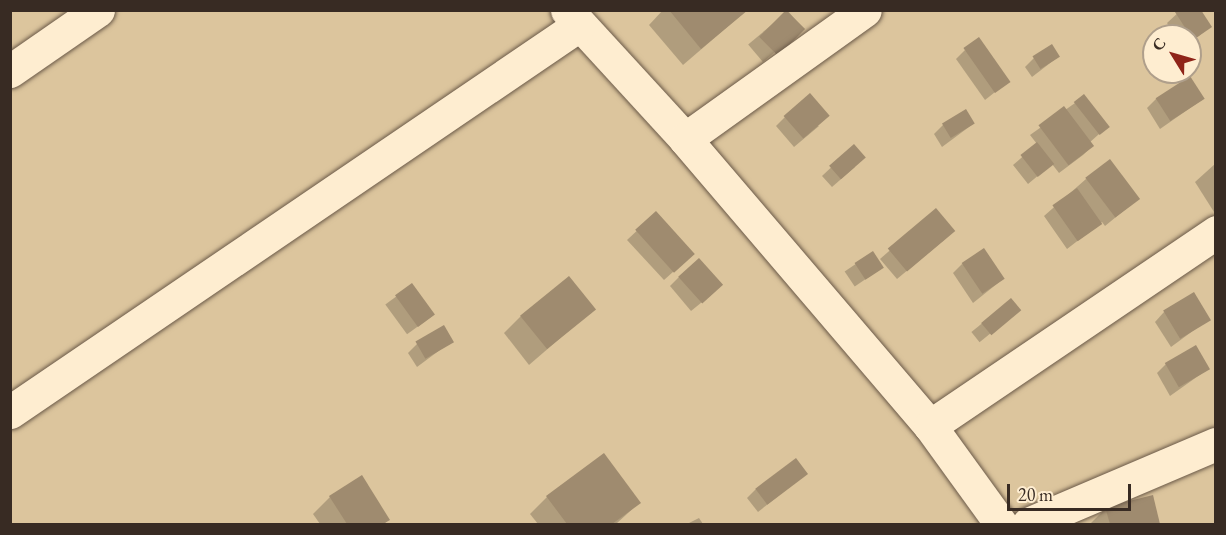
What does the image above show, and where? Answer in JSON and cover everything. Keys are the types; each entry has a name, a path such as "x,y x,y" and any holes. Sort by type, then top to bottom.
{"street":[{"path":"10,71 98,10"},
{"path":"685,139 865,10"},
{"path":"10,412 573,18 685,139 930,426 1001,525"},
{"path":"930,426 1215,232"},
{"path":"1028,525 1215,444"}],"shaded area":[{"path":"11,11 1215,11 1215,524 11,524"}],"building":[{"path":"669,10 748,10 701,49"},
{"path":"786,10 805,29 778,56 759,37"},
{"path":"1201,10 1212,27 1202,34 1202,24 1183,24 1175,12"},
{"path":"979,37 1011,82 995,93 963,48"},
{"path":"1052,44 1060,57 1040,69 1032,56"},
{"path":"1178,84 1195,84 1205,99 1170,121 1156,98"},
{"path":"810,93 830,116 803,139 784,116"},
{"path":"1084,94 1110,127 1100,135 1074,102"},
{"path":"1064,106 1094,146 1069,165 1038,125"},
{"path":"966,109 975,124 951,138 942,123"},
{"path":"1037,142 1054,164 1038,177 1020,155"},
{"path":"854,144 866,158 841,179 829,166"},
{"path":"1110,159 1140,199 1115,218 1085,178"},
{"path":"1077,188 1102,224 1078,241 1052,205"},
{"path":"936,208 955,231 907,271 888,248"},
{"path":"656,211 695,254 674,273 635,230"},
{"path":"984,248 1005,279 982,294 962,263"},
{"path":"873,251 884,268 865,280 855,263"},
{"path":"699,258 723,285 702,303 678,277"},
{"path":"569,276 596,309 547,349 520,316"},
{"path":"412,283 435,315 418,327 395,295"},
{"path":"1194,292 1211,320 1180,339 1163,311"},
{"path":"1011,298 1021,310 991,335 981,323"},
{"path":"444,325 454,342 425,359 415,342"},
{"path":"1196,345 1210,369 1179,387 1165,363"},
{"path":"604,453 641,503 612,524 567,524 546,496"},
{"path":"796,458 808,474 767,505 755,489"},
{"path":"362,475 390,520 383,524 347,524 329,496"},
{"path":"1153,495 1160,524 1110,524 1105,507"}]}
